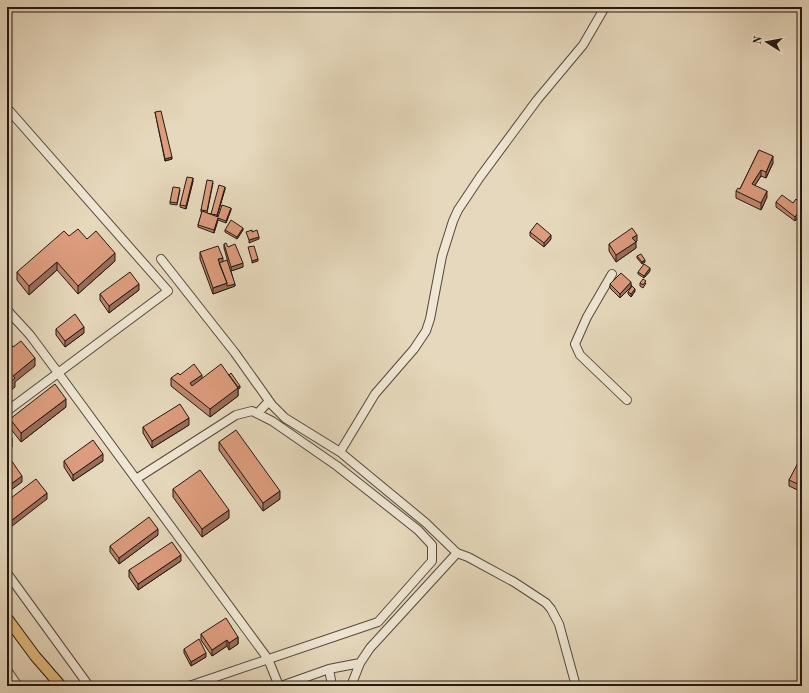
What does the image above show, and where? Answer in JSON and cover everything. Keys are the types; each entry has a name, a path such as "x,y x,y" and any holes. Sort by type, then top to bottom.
{"main road":[{"path":"7,618 35,656 61,686"},
{"path":"35,656 52,686"}],"street":[{"path":"340,452 374,394 414,349 426,331 430,319 435,286 445,246 458,210 480,177 537,100 583,45 605,7"},
{"path":"7,108 168,291 7,411"},
{"path":"161,259 235,353 269,401 286,418 340,452 426,523 457,553 468,557 514,582 546,603 559,624 576,686"},
{"path":"612,274 587,317 575,344 580,355 627,400"},
{"path":"7,310 30,335 268,659 280,686 329,669 360,663"},
{"path":"258,413 269,401"},
{"path":"136,480 236,415 249,411 258,413 326,458 428,538 432,545 432,561 378,622 189,686"},
{"path":"351,686 360,663 383,633 457,553"},
{"path":"7,573 89,686"},
{"path":"329,669 332,686"},
{"path":"7,670 18,686"}],"building":[{"path":"161,111 172,157 165,159 155,112"},
{"path":"759,150 773,156 766,172 761,170 752,184 767,191 761,203 736,191 738,188 740,189"},
{"path":"187,177 193,178 186,206 180,205"},
{"path":"207,180 213,181 207,211 201,210"},
{"path":"219,185 225,187 217,215 211,214"},
{"path":"173,187 180,188 177,203 170,202"},
{"path":"782,195 793,203 796,199 802,204 802,208 795,217 776,202"},
{"path":"222,205 231,208 226,221 218,218 214,230 198,225 202,211 218,217"},
{"path":"231,220 243,228 237,237 225,230"},
{"path":"537,223 551,235 544,243 530,232"},
{"path":"632,228 637,235 632,238 636,242 616,255 609,244"},
{"path":"78,229 87,239 96,231 115,253 78,286 57,262 29,286 17,272 64,231 69,236"},
{"path":"252,230 252,232 257,230 259,237 249,240 246,232"},
{"path":"226,243 228,247 235,244 243,263 231,267 224,244"},
{"path":"218,246 223,258 218,259 227,283 213,288 200,252"},
{"path":"254,246 258,259 252,261 248,247"},
{"path":"641,254 645,260 642,262 637,256"},
{"path":"227,260 235,284 227,286 219,263"},
{"path":"644,264 650,268 644,276 638,272"},
{"path":"130,272 139,284 109,306 100,294"},
{"path":"621,273 631,282 620,294 610,284"},
{"path":"643,279 646,281 643,285 640,283"},
{"path":"632,286 635,289 631,294 628,292"},
{"path":"75,314 84,327 65,341 56,329"},
{"path":"21,341 35,358 13,376 15,378 7,385 7,347 11,344 13,347"},
{"path":"194,364 202,375 190,383 192,386 221,364 238,388 210,409 171,378 178,373 180,375"},
{"path":"231,373 240,386 238,387 229,375"},
{"path":"55,384 66,399 21,433 10,419"},
{"path":"180,404 189,418 152,441 143,427"},
{"path":"7,430 12,438 7,442"},
{"path":"236,430 280,491 263,503 219,442"},
{"path":"93,440 103,454 73,475 64,461"},
{"path":"801,457 802,470 800,474 802,474 802,486 789,480"},
{"path":"11,460 22,476 7,487 7,463"},
{"path":"200,470 229,510 202,529 173,489"},
{"path":"36,479 47,493 7,524 7,501"},
{"path":"149,517 158,529 119,558 110,546"},
{"path":"172,542 181,555 138,584 129,570"},
{"path":"226,618 238,637 229,643 227,640 212,650 201,634"},
{"path":"199,639 206,653 191,662 184,649"}]}
